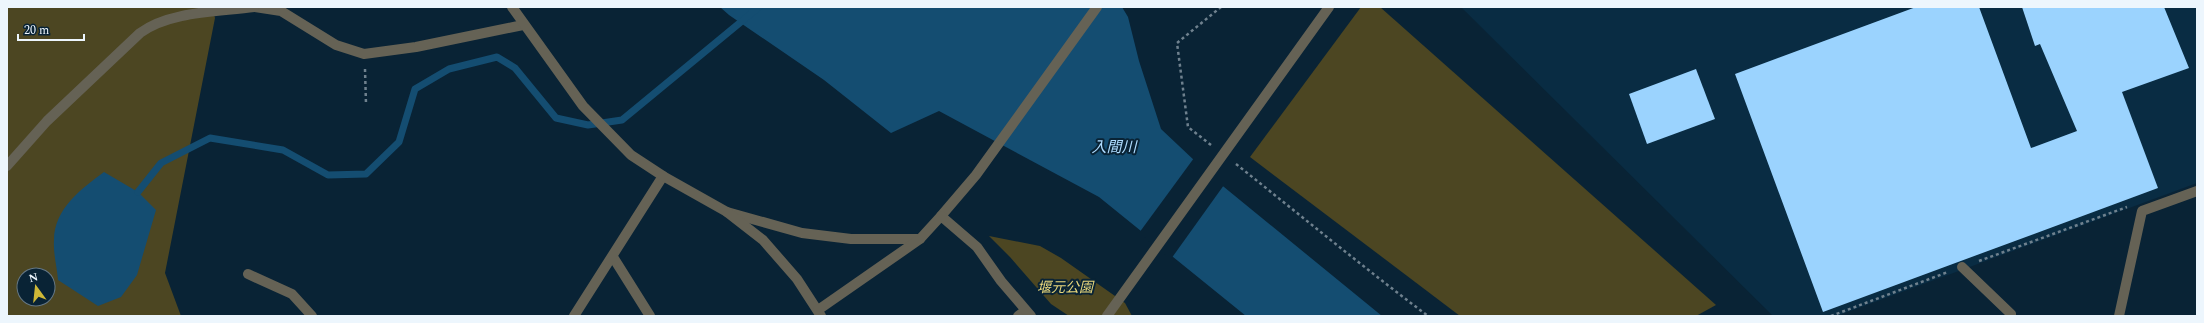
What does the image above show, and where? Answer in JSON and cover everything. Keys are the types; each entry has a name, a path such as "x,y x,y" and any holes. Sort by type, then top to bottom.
{"street":[{"path":"7,166 47,121 140,33 152,24 172,18 254,7 281,11 336,45 364,54 416,48 523,25"},
{"path":"512,7 523,25 589,111 631,155 663,176 727,212 763,240 781,259 819,313 920,239 941,216 976,175 1097,7"},
{"path":"1107,316 1329,7"},
{"path":"574,316 613,257 663,176"},
{"path":"2118,316 2142,211 2197,190"},
{"path":"727,212 802,233 852,239 920,239"},
{"path":"941,216 977,247 1025,314"},
{"path":"613,257 650,316"},
{"path":"1962,267 2012,315"},
{"path":"248,274 292,294 312,316"}],"path":[{"path":"1213,146 1188,127 1177,43 1221,7"},
{"path":"364,54 366,104"},
{"path":"1231,161 1355,258 1379,280 1428,316"},
{"path":"1831,316 2132,205 2142,211"}],"shaded area":[{"path":"1461,7 2197,7 2197,183 1837,316 1773,316"}],"green space":[{"path":"7,7 212,7 215,18 165,273 181,316 7,316"},
{"path":"1361,7 1380,7 1716,305 1696,316 1460,316 1250,157"},
{"name":"堰元公園","path":"989,236 1040,246 1061,258 1125,303 1132,316 1069,316 1051,304 1010,257"}],"water":[{"name":"入間川","path":"720,7 1122,7 1128,17 1139,61 1161,129 1213,178 1382,316 1246,316 1099,197 939,111 891,133 824,80 729,15"},
{"path":"104,172 138,192 156,210 137,275 121,297 98,306 58,280 54,240 55,229 64,209 86,185"}],"pier":[{"path":"1194,158 1224,185 1171,259 1139,233"}],"building":[{"path":"1916,7 1979,7 2031,148 2077,131 2040,44 2035,46 2022,7 2164,7 2189,68 2122,92 2158,188 1823,312 1735,74"},
{"path":"1696,69 1715,119 1647,144 1629,94"}],"waterway":[{"path":"138,192 161,163 210,138 283,150 328,175 366,174 399,142 415,89 449,69 497,57 515,68 556,118 588,125 622,120 759,7"}]}
